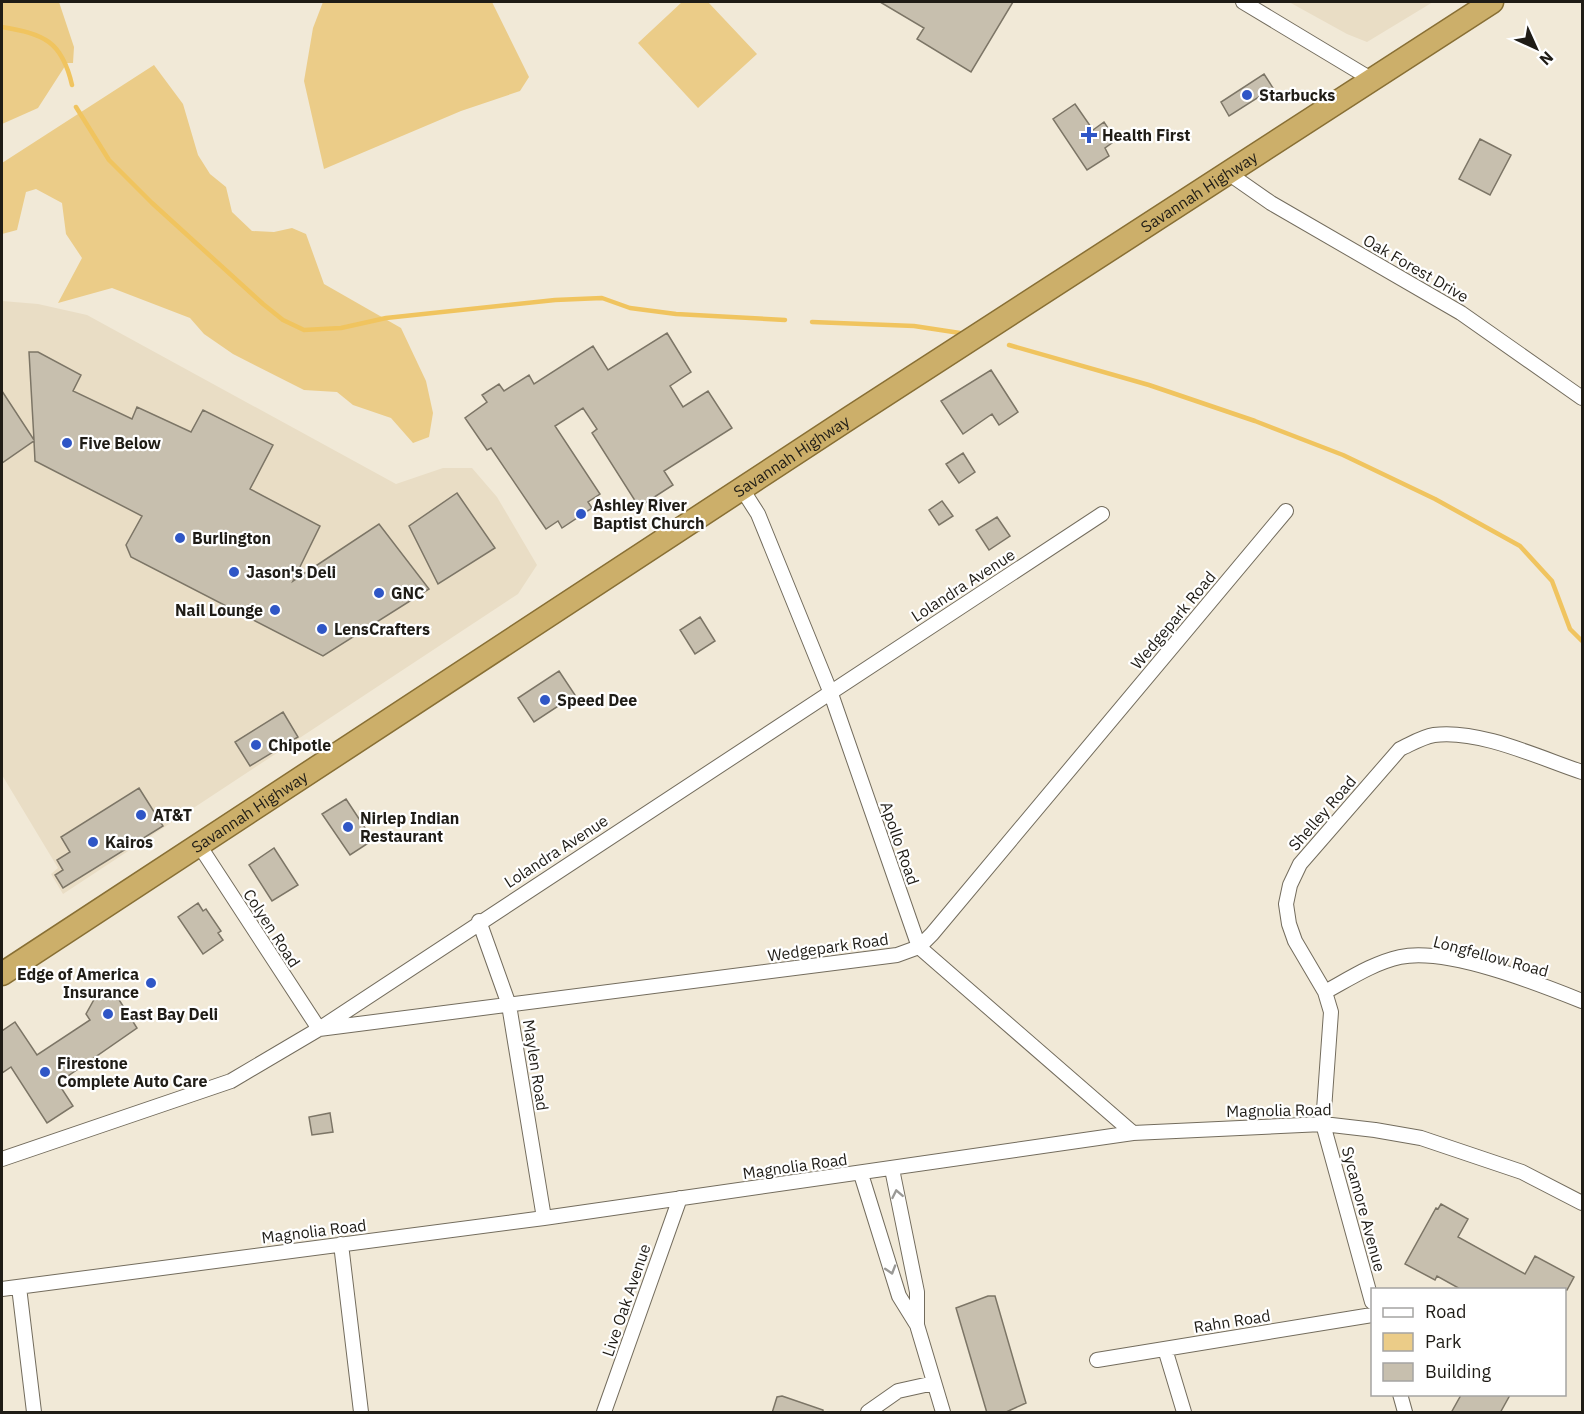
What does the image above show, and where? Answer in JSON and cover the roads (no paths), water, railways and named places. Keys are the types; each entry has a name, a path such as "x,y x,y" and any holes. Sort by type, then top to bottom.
{"highway":[{"name":"Savannah Highway","path":"2,974 742,489 1492,2"}],"street":[{"path":"1243,2 1371,79"},
{"name":"Oak Forest Drive","path":"1228,173 1271,203 1461,313 1582,398"},
{"name":"Apollo Road","path":"742,489 758,514 830,691 919,947 1132,1133"},
{"name":"Wedgepark Road","path":"319,1029 897,955 919,947 1286,511"},
{"name":"Lolandra Avenue","path":"2,1159 231,1081 319,1029 479,921 1102,514"},
{"name":"Shelley Road","path":"1323,1124 1332,1033 1331,1012 1325,992 1295,941 1289,924 1286,904 1290,885 1300,864 1400,749 1433,735 1458,734 1481,739 1582,772"},
{"name":"Colyen Road","path":"199,845 319,1029"},
{"name":"Maylen Road","path":"479,921 509,1005 544,1218"},
{"name":"Longfellow Road","path":"1325,992 1382,963 1421,954 1491,970 1582,1001"},
{"name":"Magnolia Road","path":"2,1289 544,1218 861,1174 1132,1133 1323,1124 1421,1138 1522,1172 1582,1203"},
{"name":"Sycamore Avenue","path":"1323,1124 1371,1298"},
{"path":"892,1169 917,1292 917,1325"},
{"path":"861,1174 899,1296 917,1325 943,1413"},
{"name":"Live Oak Avenue","path":"604,1413 680,1198"},
{"path":"884,1246 907,1241"},
{"path":"341,1244 361,1413"},
{"path":"19,1287 34,1413"},
{"name":"Rahn Road","path":"1097,1360 1371,1315"},
{"path":"1166,1349 1184,1413"},
{"path":"868,1413 884,1398 898,1391 934,1383"},
{"path":"1400,1396 1405,1413"}],"waterway":[{"path":"2,27 29,33 49,42 63,58 72,85"},
{"path":"76,107 109,160 152,203 263,304 283,320 304,330 341,328 386,318 555,300 602,298 630,308 676,314 785,320"},
{"path":"812,322 914,326 960,333"},
{"path":"1009,345 1149,385 1255,421 1343,455 1435,499 1520,546 1552,581 1570,629 1582,641"}],"place":[{"name":"Starbucks","path":"1247,95"},
{"name":"Health First","path":"1089,135"},
{"name":"Five Below","path":"67,443"},
{"name":"Ashley River Baptist Church","path":"581,514"},
{"name":"Burlington","path":"180,538"},
{"name":"Jason's Deli","path":"234,572"},
{"name":"GNC","path":"379,593"},
{"name":"Nail Lounge","path":"275,610"},
{"name":"LensCrafters","path":"322,629"},
{"name":"Speed Dee","path":"545,700"},
{"name":"Chipotle","path":"256,745"},
{"name":"AT&T","path":"141,815"},
{"name":"Nirlep Indian Restaurant","path":"348,827"},
{"name":"Kairos","path":"93,842"},
{"name":"Edge of America Insurance","path":"151,983"},
{"name":"East Bay Deli","path":"108,1014"},
{"name":"Firestone Complete Auto Care","path":"45,1072"}]}
